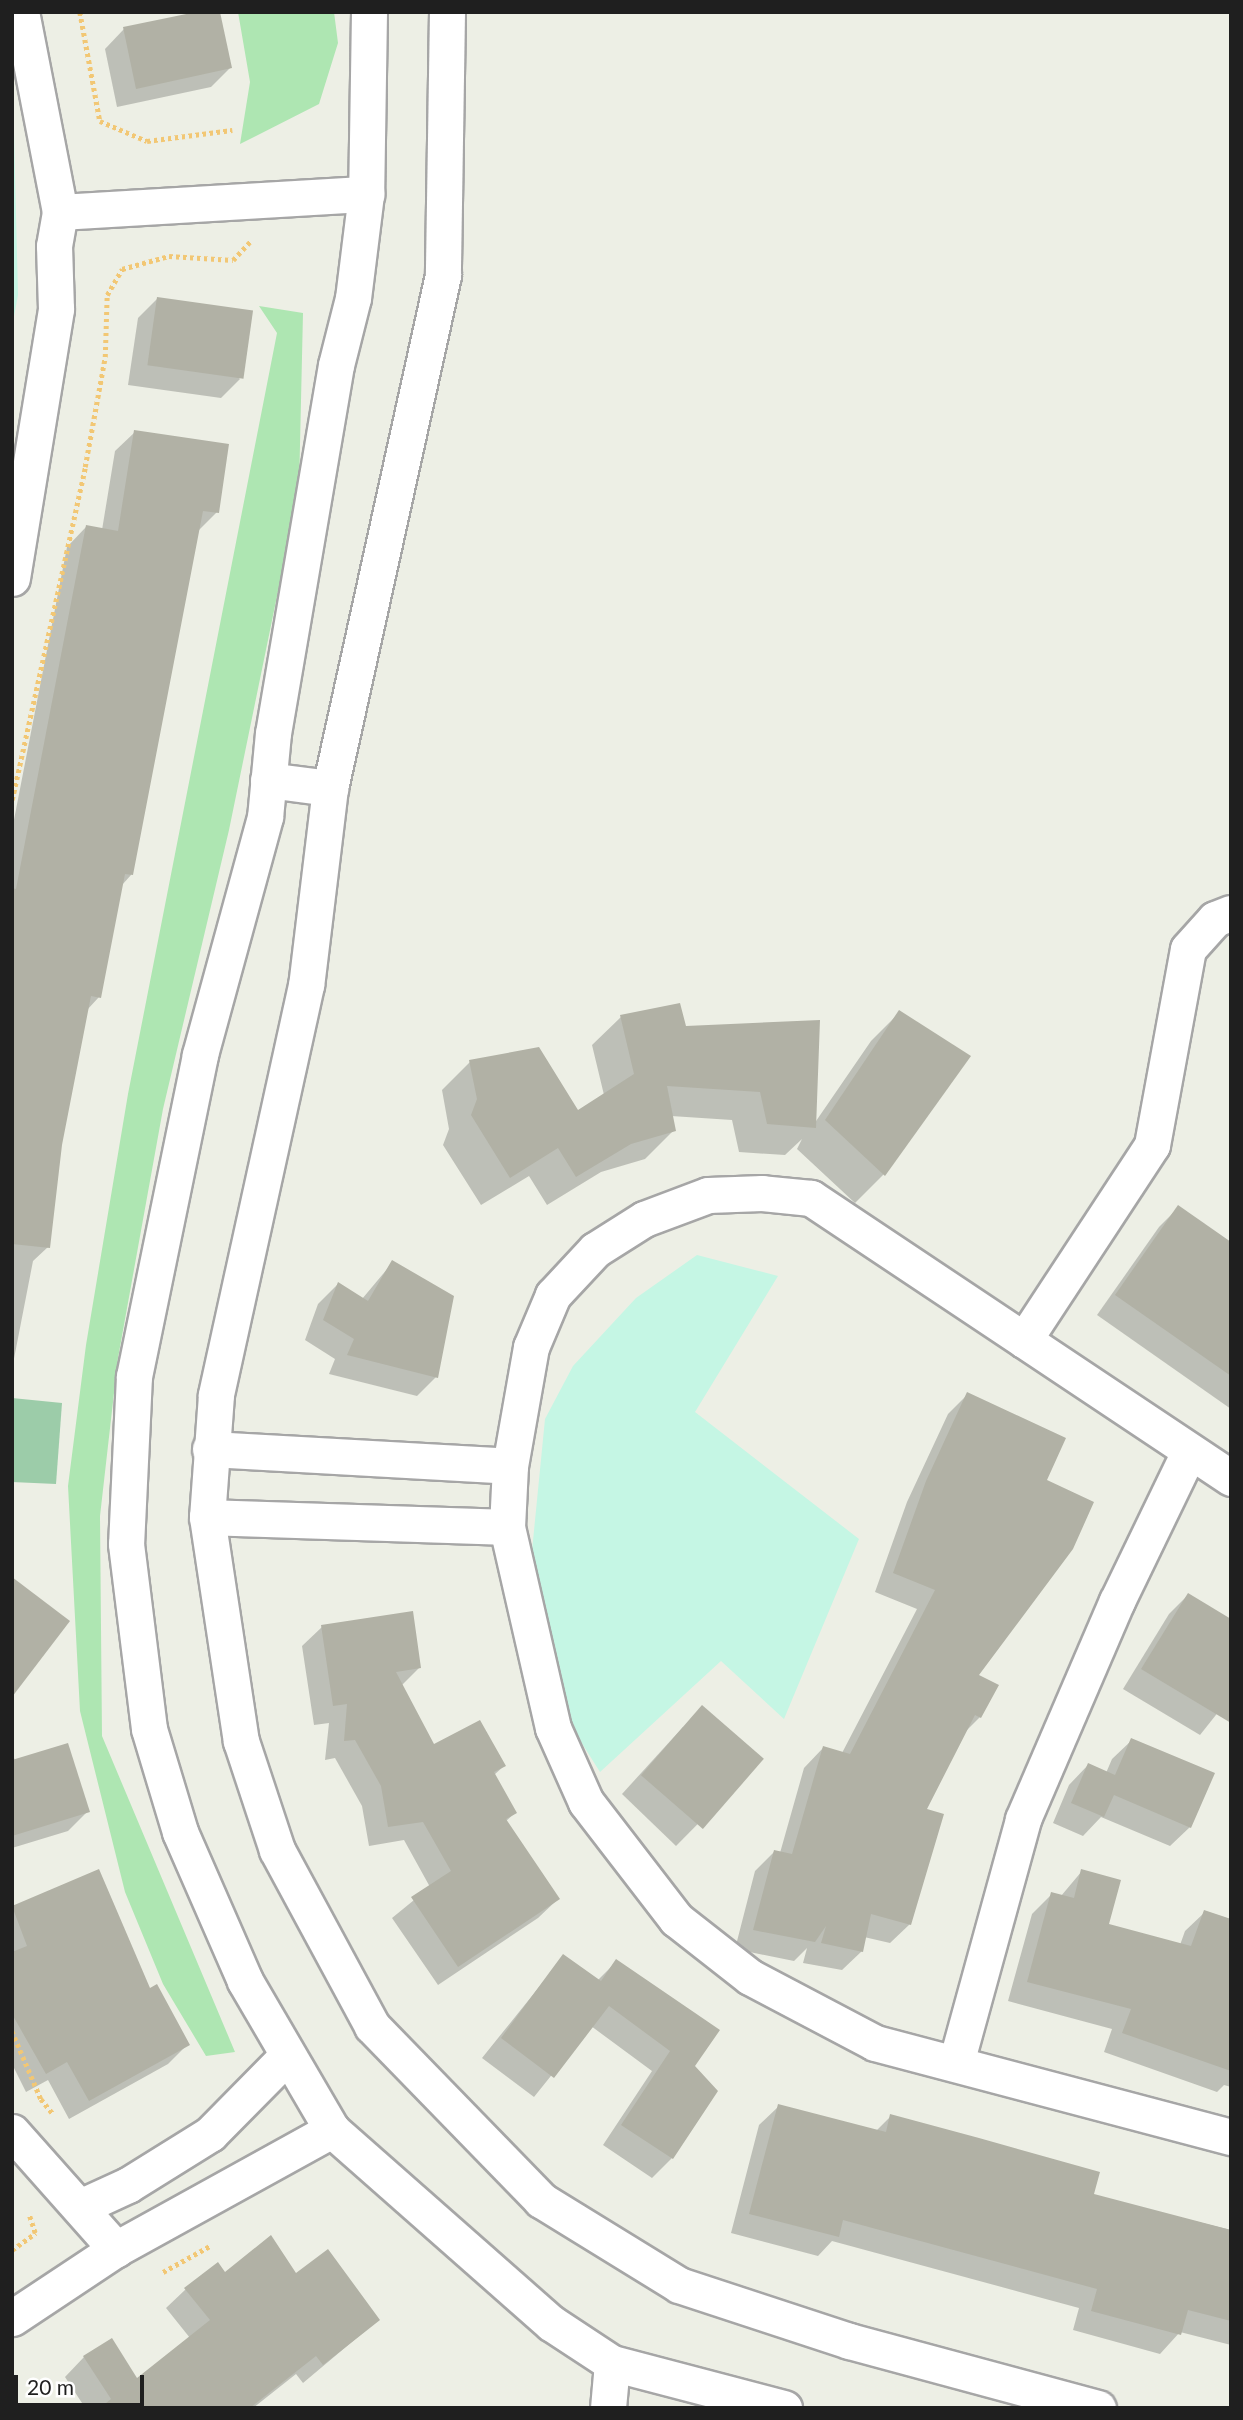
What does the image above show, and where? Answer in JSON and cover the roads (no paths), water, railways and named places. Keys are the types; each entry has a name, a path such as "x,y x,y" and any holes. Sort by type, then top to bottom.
{"street":[{"path":"12,578 56,309 54,246 60,212 22,12"},
{"path":"369,12 366,194 353,298 334,379 259,843 200,1055 134,1376 127,1544 149,1729 180,1832 245,1981 286,2057 332,2130 551,2323 612,2363 784,2408"},
{"path":"447,12 443,275 330,788 306,985 216,1395 207,1517 241,1741 277,1850 373,2026 541,2200 679,2285 849,2341 1098,2408"},
{"path":"60,212 366,194"},
{"path":"268,780 330,788"},
{"path":"1024,1340 1152,1145 1188,949 1215,919 1231,913"},
{"path":"1231,1478 811,1198 762,1193 708,1195 644,1219 595,1250 553,1295 531,1347 510,1466 507,1527 553,1727 586,1802 676,1919 750,1977 808,2011 876,2043 1231,2137"},
{"path":"210,1449 510,1466"},
{"path":"956,2063 1023,1819 1117,1601 1189,1452"},
{"path":"207,1517 507,1527"},
{"path":"80,2207 128,2185 210,2134 286,2057"},
{"path":"12,2318 116,2249 332,2130"},
{"path":"12,2132 116,2249"},
{"path":"608,2408 612,2363"}]}
